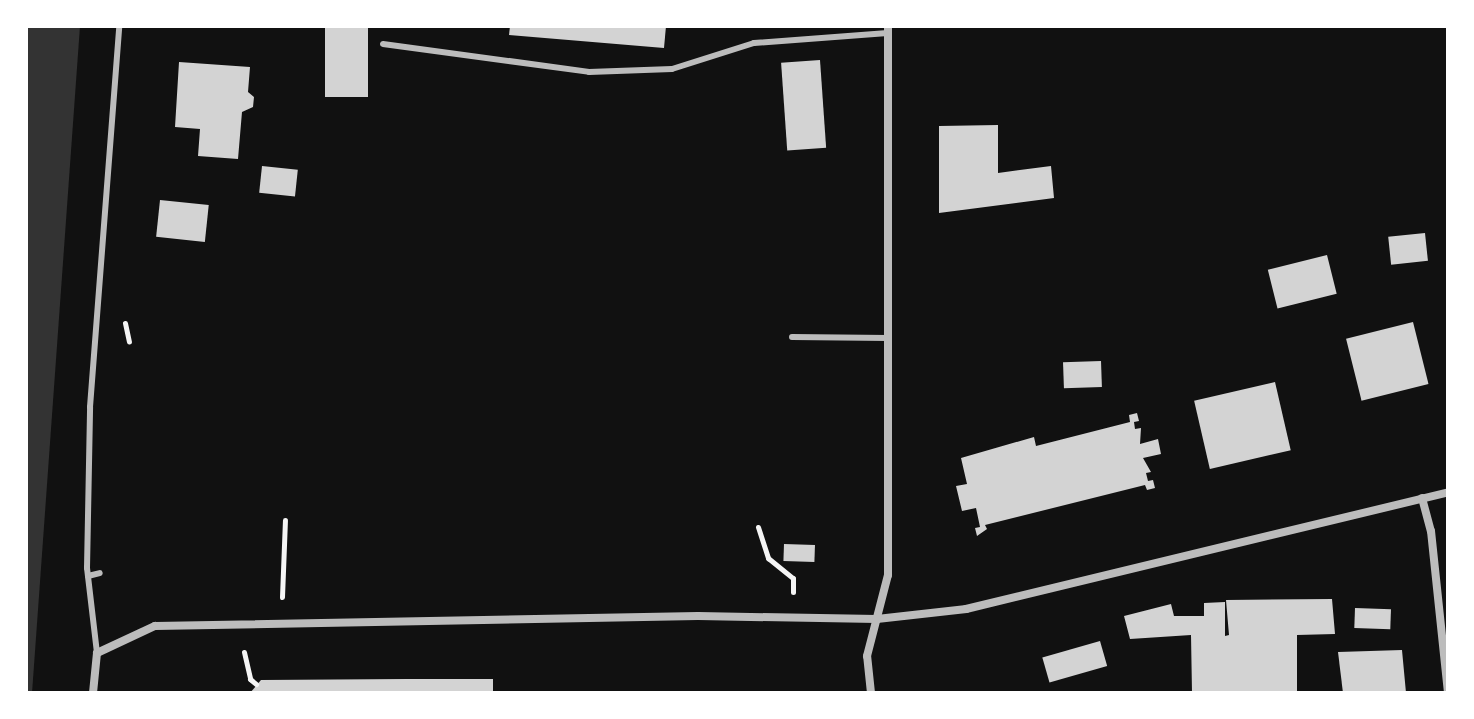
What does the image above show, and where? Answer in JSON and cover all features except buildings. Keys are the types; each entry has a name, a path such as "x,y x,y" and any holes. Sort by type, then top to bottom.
{"street":[{"path":"871,693 867,656 888,575 888,30"},
{"path":"93,693 97,653 155,626 792,617 877,619 966,609 1448,492"},
{"path":"1422,498 1431,531 1448,692"}],"lane":[{"path":"97,653 88,576 90,407 119,26"},
{"path":"383,44 589,72 672,69 754,43 888,30"},
{"path":"792,337 888,338"},
{"path":"88,576 100,573"}],"path":[{"path":"281,622 285,520"},
{"path":"758,527 768,558 793,578 792,617"}],"shaded area":[{"path":"26,26 80,26 32,693 26,693"}]}
